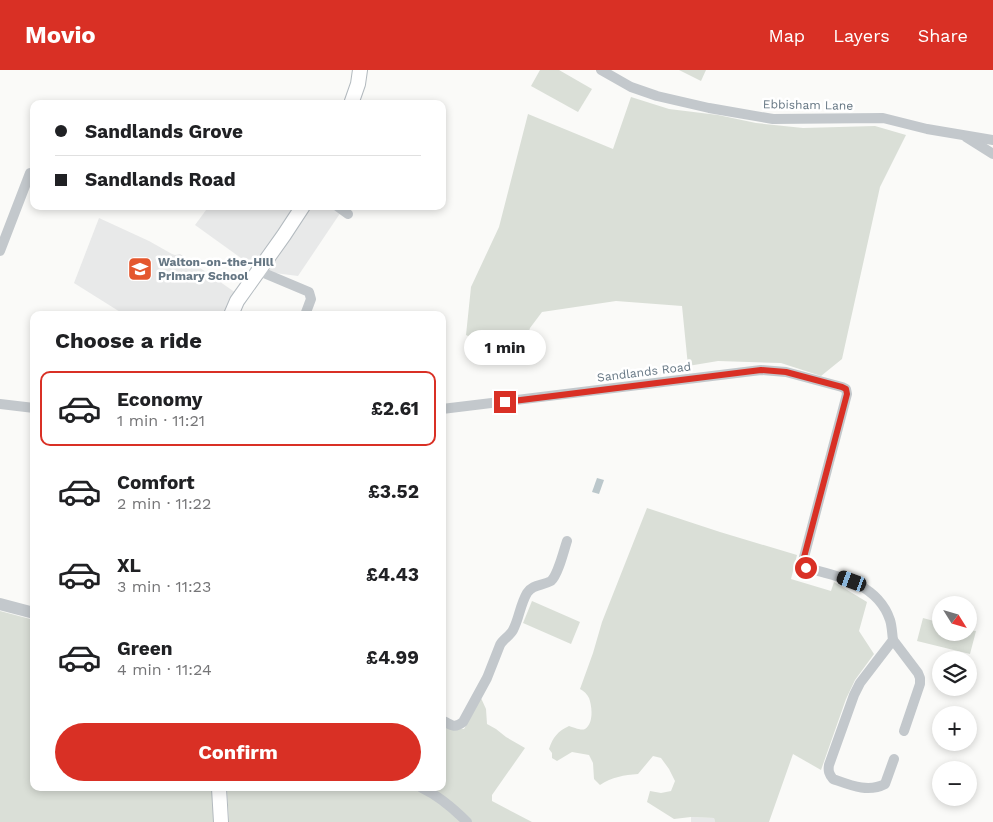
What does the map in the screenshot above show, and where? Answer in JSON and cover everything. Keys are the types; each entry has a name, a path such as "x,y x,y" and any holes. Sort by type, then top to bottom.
{"main road":[{"path":"352,100 360,70"},
{"path":"233,311 299,210"},
{"path":"219,791 221,822"}],"street":[{"name":"Ebbisham Lane","path":"601,70 631,87 657,96 709,108 773,119 883,118 927,129 993,140"},
{"name":"Ebbisham Lane","path":"961,134 993,154"},
{"path":"0,251 30,173"},
{"path":"342,210 348,214"},
{"path":"259,271 309,292 311,300 307,311"},
{"name":"Sandlands Road","path":"446,409 761,370 786,372 846,389 847,394 803,561 806,568 836,575 867,589 885,609 890,621 893,640"},
{"path":"0,404 30,408"},
{"path":"446,722 453,726 458,726 463,722 488,678 500,645 513,630 524,598 533,587 550,581 555,576 567,541"},
{"path":"0,604 30,613"},
{"path":"894,759 884,784 879,787 860,788 833,779 828,771 857,689 867,672 893,640 920,678 920,684 904,731"},
{"path":"429,791 436,794 456,810 467,822"}],"shaded area":[{"path":"540,70 559,70 592,89 578,112 531,86"},
{"path":"679,70 706,70 701,81"},
{"path":"631,97 669,109 718,115 756,123 803,128 875,126 906,135 880,187 842,359 821,376 781,363 718,361 688,366 682,306 616,301 542,312 530,328 519,361 466,335 471,287 499,227 528,114 613,149"},
{"path":"206,210 342,210 298,276 259,271 195,225"},
{"name":"Walton-on-the-Hill Primary School","path":"99,218 172,254 180,254 236,293 227,311 119,311 74,283"},
{"path":"597,478 604,480 599,494 592,492"},
{"path":"647,508 797,555 791,579 831,591 834,582 867,602 859,631 874,654 855,680 846,699 821,770 793,754 769,822 715,822 714,818 691,817 674,819 647,802 650,791 661,793 671,791 675,781 661,758 653,756 638,774 618,777 600,785 594,779 593,763 589,755 572,752 557,761 552,758 552,753 549,749 559,732 569,726 585,729 590,723 592,714 590,701 580,689 602,622"},
{"path":"532,601 580,622 571,644 523,623"},
{"path":"0,611 30,619 30,791 213,791 216,822 0,822"},
{"path":"923,618 932,620 932,641 973,641 971,651 958,651 917,641"},
{"path":"481,698 486,709 487,724 525,748 492,795 492,801 532,822 229,822 227,791 446,791 446,726 464,729"},
{"path":"691,817 714,818 715,822 691,822"}],"place":[{"name":"Walton-on-the-Hill Primary School","path":"140,269"}],"route":[{"path":"505,402 761,370 804,376 846,389 847,394 803,561 806,568"}]}
